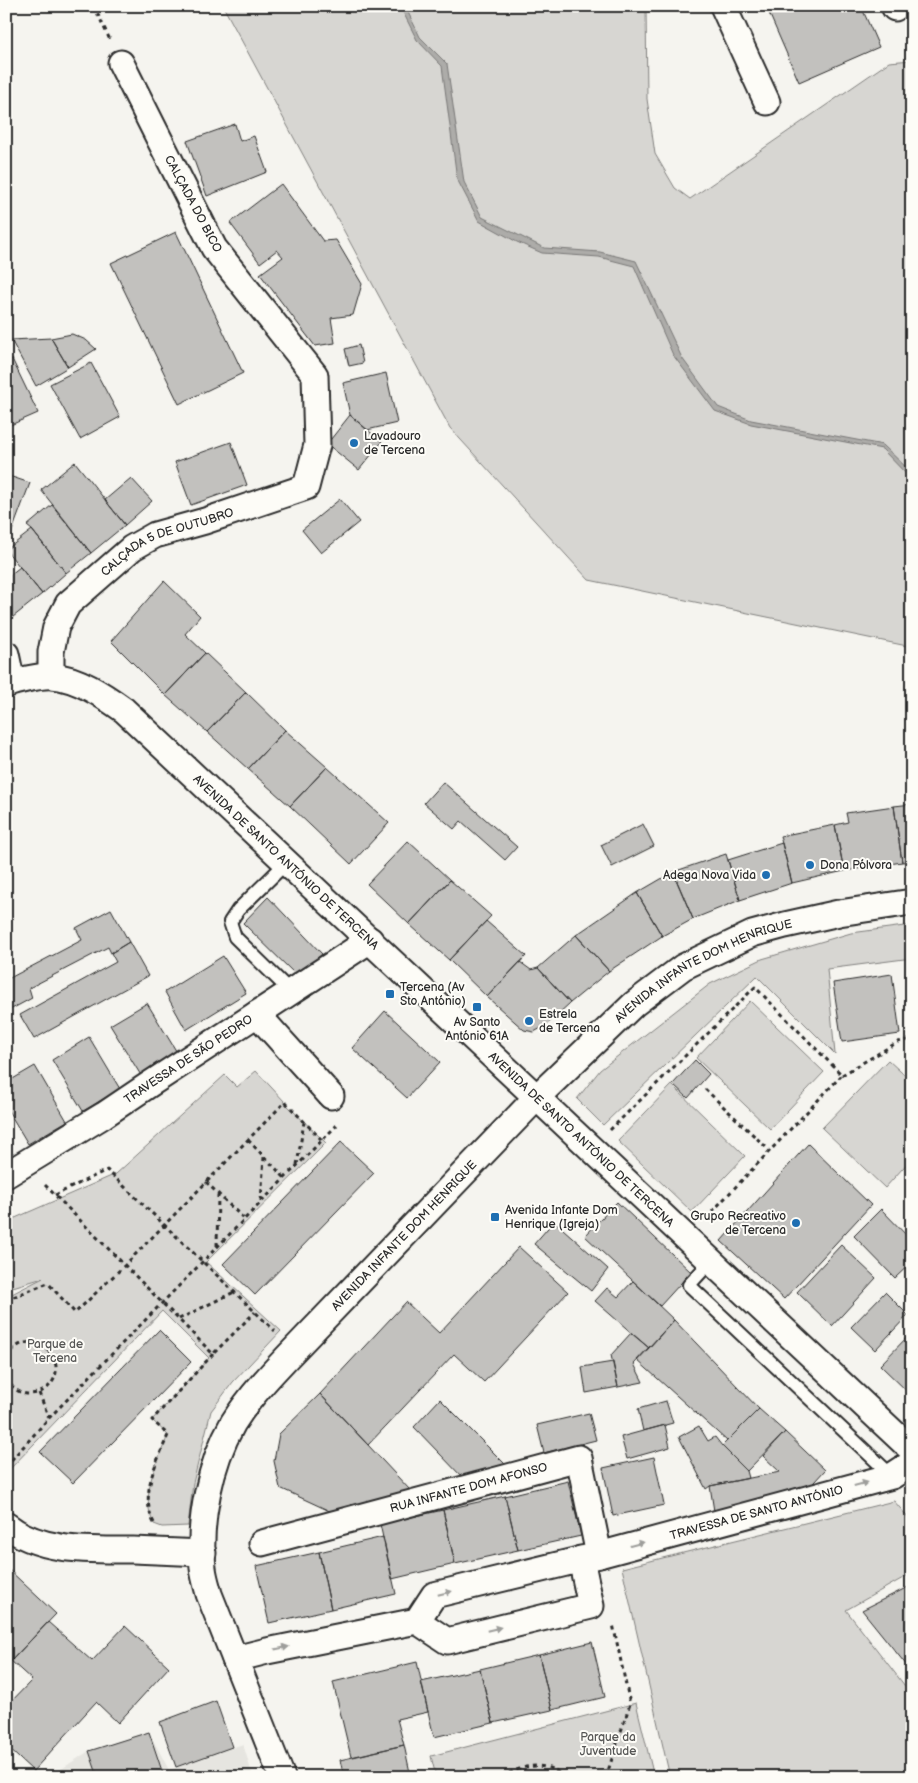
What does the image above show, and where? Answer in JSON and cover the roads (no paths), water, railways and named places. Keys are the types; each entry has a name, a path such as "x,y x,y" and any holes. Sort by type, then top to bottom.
{"street":[{"path":"723,6 767,102"},
{"name":"CALÇADA DO BICO","path":"121,63 214,248 315,375 317,445"},
{"name":"CALÇADA 5 DE OUTUBRO","path":"51,675 51,652 56,627 68,604 132,548 156,535 206,521 306,487 317,445"},
{"path":"6,654 9,683"},
{"name":"AVENIDA DE SANTO ANTÓNIO DE TERCENA","path":"9,683 51,675 73,681 98,692 124,710 912,1450"},
{"name":"AVENIDA INFANTE DOM HENRIQUE","path":"282,1777 208,1594 203,1567 204,1512 210,1482 221,1450 233,1424 250,1399 294,1350 537,1097 634,1004 683,967 752,934 840,913 912,902"},
{"name":"TRAVESSA DE SÃO PEDRO","path":"15,1170 104,1115 370,940"},
{"path":"257,1014 330,1096"},
{"name":"RUA INFANTE DOM AFONSO","path":"262,1542 579,1458 590,1557"},
{"name":"TRAVESSA DE SANTO ANTÓNIO","path":"417,1621 434,1596 590,1557 902,1470"},
{"path":"6,1525 17,1534 43,1543 76,1550 203,1553"},
{"path":"235,1659 417,1621 447,1641 591,1606 590,1557"}],"lane":[{"path":"287,862 238,910 230,922 235,937 291,992"},
{"path":"711,1261 689,1285 902,1470"}],"place":[{"name":"Lavadouro de Tercena","path":"354,443"},
{"name":"Dona Pólvora","path":"810,865"},
{"name":"Adega Nova Vida","path":"766,875"},
{"name":"Tercena (Av Sto António)","path":"390,994"},
{"name":"Av Santo António 61A","path":"477,1007"},
{"name":"Estrela de Tercena","path":"529,1021"},
{"name":"Avenida Infante Dom Henrique (Igreja)","path":"495,1217"},
{"name":"Grupo Recreativo de Tercena","path":"796,1223"}],"park label":[{"name":"Parque de Tercena","path":"55,1351"},
{"name":"Parque da Juventude","path":"608,1744"}]}
